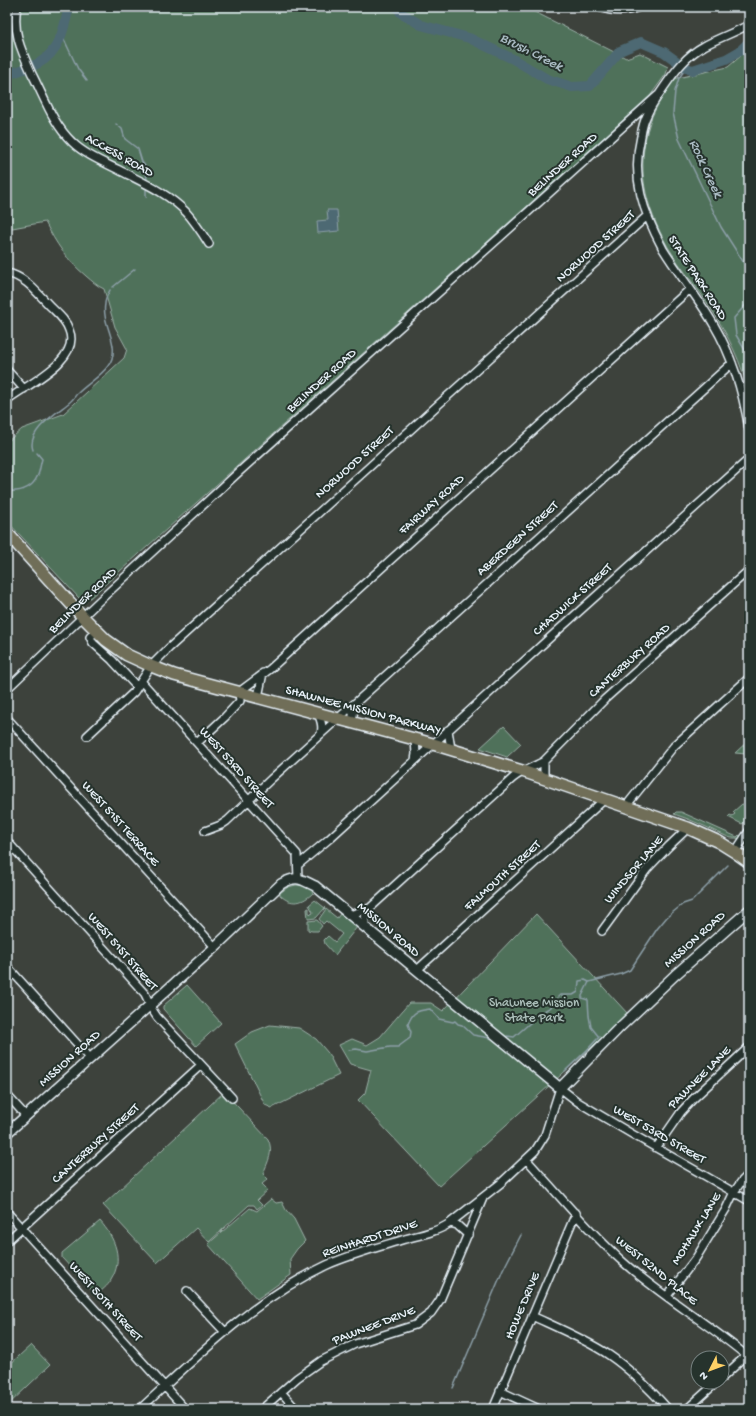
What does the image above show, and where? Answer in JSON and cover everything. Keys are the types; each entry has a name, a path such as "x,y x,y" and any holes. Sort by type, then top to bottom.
{"highway":[{"name":"SHAWNEE MISSION PARKWAY","path":"7,533 96,631 127,655 151,666 174,675 451,749 544,778 688,828 719,842 749,862"}],"main road":[{"name":"MISSION ROAD","path":"7,1133 215,947 281,884 290,879 298,878 315,886 560,1088 618,1029 675,975 749,910"}],"street":[{"name":"ACCESS ROAD","path":"17,7 15,23 18,41 25,59 58,126 72,143 86,152 167,196 187,213 210,244"},
{"path":"599,7 620,11 639,7"},
{"name":"STATE PARK ROAD","path":"749,20 748,25 704,46 685,60 670,77 646,116 637,154 638,182 643,206 663,249 714,325 732,363 741,388 749,429"},
{"name":"BELINDER ROAD","path":"7,689 99,601 240,471 657,96"},
{"name":"NORWOOD STREET","path":"87,736 134,692 151,666 169,648 648,216"},
{"path":"7,274 17,276 29,284 62,319 71,333 71,342 68,352 59,363 7,400"},
{"name":"FAIRWAY ROAD","path":"239,692 263,673 690,289"},
{"name":"ABERDEEN STREET","path":"205,831 221,825 732,363"},
{"path":"7,370 24,389"},
{"name":"CHADWICK STREET","path":"299,864 329,839 448,730 749,460"},
{"name":"CANTERBURY ROAD","path":"544,761 605,699 749,570"},
{"name":"WEST 53RD STREET","path":"96,631 90,637 93,643 140,684 188,732 297,854 299,864"},
{"path":"258,697 263,673"},
{"path":"626,806 674,746 749,678"},
{"path":"197,743 240,701 239,692"},
{"path":"352,722 355,703"},
{"path":"318,713 323,728 321,734"},
{"name":"WEST 51ST TERRACE","path":"7,718 215,947"},
{"path":"448,730 451,749"},
{"path":"414,739 416,754 415,760"},
{"path":"365,927 365,918 370,908 522,771 544,761 544,778"},
{"name":"FALMOUTH STREET","path":"417,970 605,799"},
{"name":"WINDSOR LANE","path":"602,931 647,869 688,828"},
{"path":"736,852 749,832"},
{"name":"WEST 51ST STREET","path":"7,841 145,994 158,1017 232,1098"},
{"path":"298,878 299,864"},
{"path":"350,915 370,908"},
{"path":"7,966 90,1058"},
{"name":"PAWNEE LANE","path":"656,1148 681,1112 749,1047"},
{"name":"CANTERBURY STREET","path":"7,1241 201,1065"},
{"name":"WEST 53RD STREET","path":"560,1088 578,1102 749,1201"},
{"name":"REINHARDT DRIVE","path":"140,1409 225,1332 262,1302 294,1282 313,1272 357,1254 444,1227 483,1198 535,1151 545,1135 560,1088"},
{"path":"7,1095 26,1116"},
{"name":"WEST 52ND PLACE","path":"526,1160 602,1242 623,1262 748,1355"},
{"name":"MOHAWK LANE","path":"667,1296 708,1240 734,1192 749,1174"},
{"name":"PAWNEE DRIVE","path":"262,1409 310,1368 339,1351 374,1337 416,1325 426,1318 440,1300 483,1198"},
{"name":"WEST 50TH STREET","path":"7,1212 185,1409"},
{"name":"HOWE DRIVE","path":"493,1409 576,1213"},
{"path":"450,1223 457,1225 468,1235"},
{"path":"187,1291 225,1332"},
{"path":"532,1316 581,1339 609,1355 639,1378 668,1409"},
{"path":"730,1371 748,1355"},
{"path":"687,1409 708,1390"},
{"path":"500,1391 538,1409"},
{"path":"281,1392 296,1409"}],"green space":[{"path":"7,7 525,7 626,58 640,53 668,67 666,74 650,96 90,598 79,598 7,521 7,442 22,429 63,414 124,358 127,349 115,327 104,289 86,276 67,258 45,222 7,229"},
{"path":"749,49 749,393 734,350 724,329 707,302 673,255 653,217 645,186 643,155 650,122 673,79 728,67"},
{"path":"504,726 521,744 507,757 480,748"},
{"path":"749,740 749,769 745,768 746,754 735,753"},
{"path":"742,804 746,805 745,822 742,824 728,817 735,814 733,812"},
{"path":"676,812 681,812 737,837 739,835 741,837 740,839 730,838 674,814"},
{"path":"296,885 307,886 312,889 313,893 305,899 297,902 288,901 280,895 280,893 288,887"},
{"path":"315,900 325,908 316,918 308,919 307,909 309,908 309,913 312,914 313,912 309,905"},
{"path":"326,909 337,918 340,914 357,927 335,955 325,944 324,940 328,936 335,942 342,934 326,921 323,924 319,919"},
{"name":"Shawnee Mission State Park","path":"536,914 628,1014 439,1186 358,1100 365,1093 371,1070 350,1064 339,1045 352,1039 367,1045 380,1037 409,1003 431,1003 443,1011"},
{"path":"317,920 322,926 318,931 308,930 308,921"},
{"path":"187,985 221,1023 196,1046 163,1009 163,1006"},
{"path":"270,1025 299,1028 316,1039 328,1053 339,1075 272,1108 265,1105 235,1044 252,1032"},
{"path":"224,1092 268,1139 270,1144 270,1152 263,1174 268,1179 262,1184 268,1190 257,1200 262,1205 257,1209 254,1205 249,1205 209,1242 196,1228 157,1263 103,1205"},
{"path":"271,1199 276,1203 282,1202 286,1210 294,1219 305,1241 290,1259 291,1275 257,1299 208,1244 250,1208 257,1211"},
{"path":"100,1221 114,1242 117,1264 110,1282 96,1295 62,1258 62,1253"},
{"path":"31,1345 50,1365 7,1406 7,1367"}],"water":[{"path":"327,210 337,210 339,231 318,233 317,221 328,220"}],"waterway":[{"name":"Brush Creek","path":"7,75 39,63 52,52 60,38 69,7"},
{"name":"Brush Creek","path":"398,7 401,13 421,25 469,38 513,59 547,79 572,87 590,86 620,51 641,42 664,52 686,68 693,70 726,59 740,51 749,42"},
{"path":"62,35 78,69 87,81"},
{"name":"Rock Creek","path":"686,68 679,78 675,91 673,113 679,139 721,227 749,271"},
{"path":"116,124 122,129 125,139 138,149 142,162 145,166 147,179"},
{"path":"146,190 146,197"},
{"path":"113,287 135,269"},
{"path":"33,450 32,443 38,429 102,373 112,358 113,343 105,312 106,300 110,290"},
{"name":"Rock Creek","path":"749,301 734,318 736,335 749,357"},
{"path":"7,491 16,491 31,485 39,473 42,459 37,453"},
{"path":"565,1071 599,1037 591,1027 588,1000 582,998 589,982 621,974 630,970 657,929 667,917 683,904 692,901 728,865"},
{"path":"507,1036 514,1037 530,1023 534,1017 551,1007 560,995 573,995 578,992 579,981 585,980 589,982"},
{"path":"349,1050 356,1049 367,1051 398,1047 410,1038 411,1032 408,1024 412,1016 416,1012 430,1009 439,1019 453,1022 455,1021 473,1035 490,1038"},
{"path":"453,1388 503,1270 521,1235"}]}
